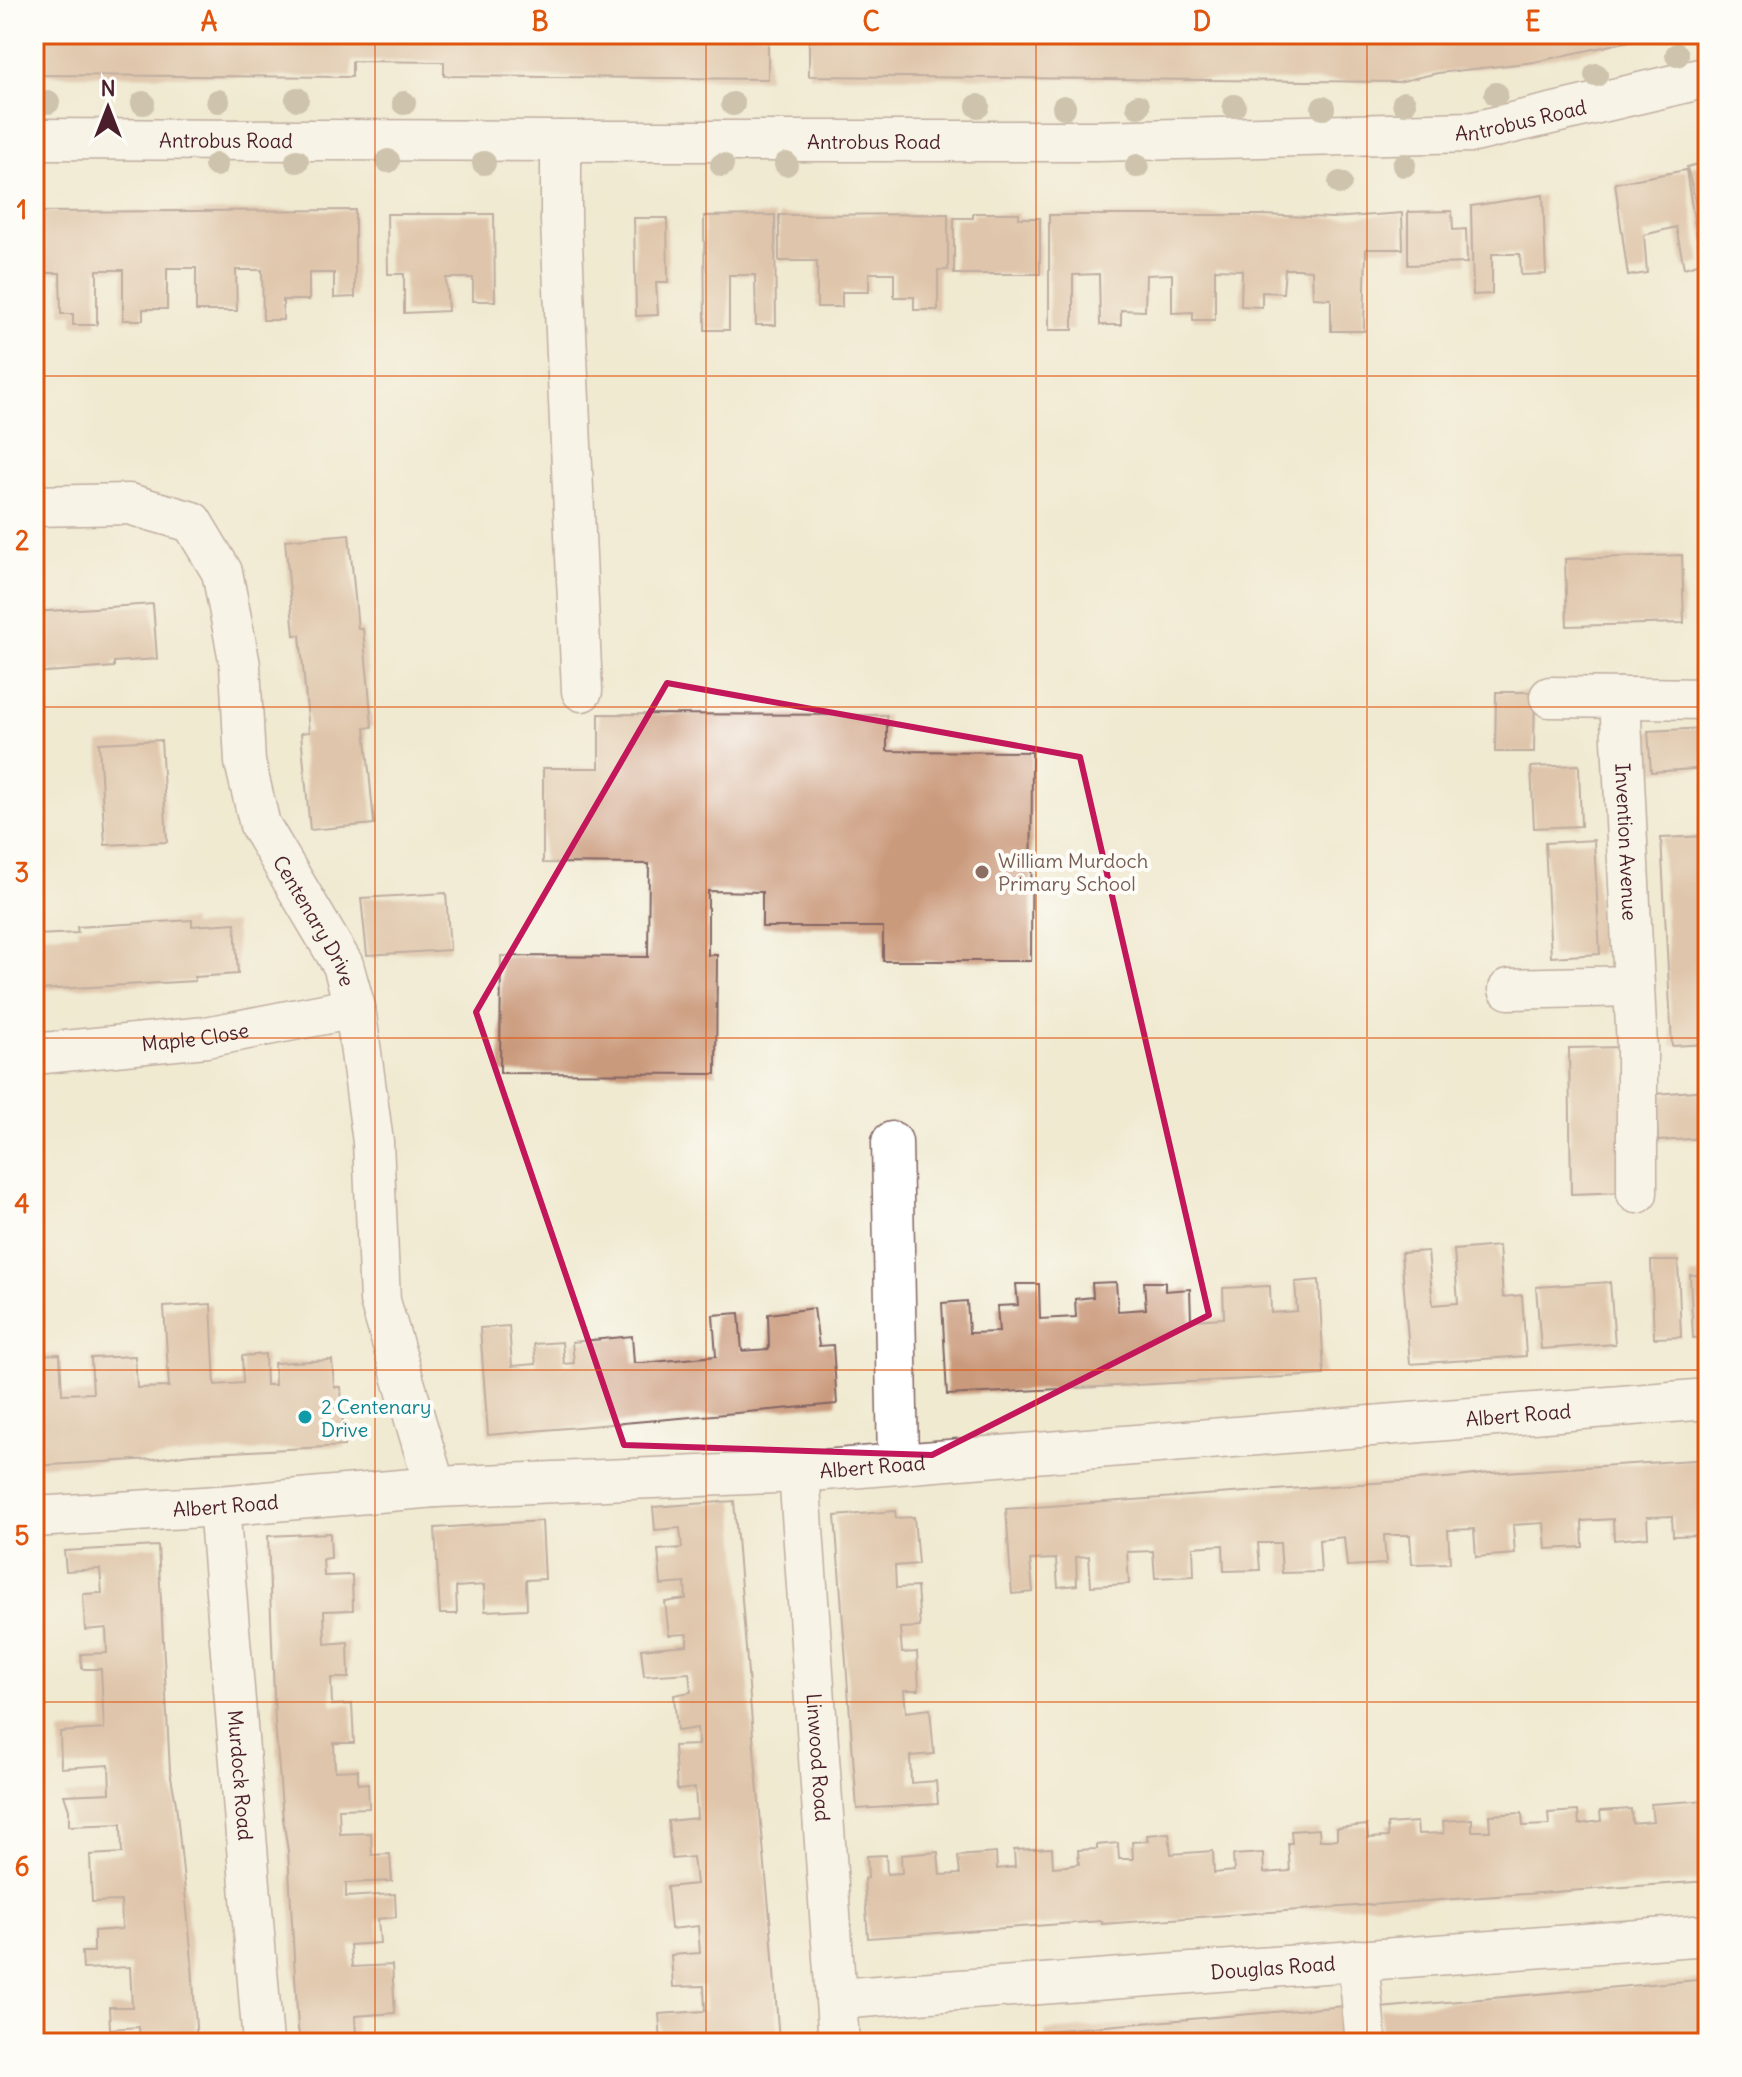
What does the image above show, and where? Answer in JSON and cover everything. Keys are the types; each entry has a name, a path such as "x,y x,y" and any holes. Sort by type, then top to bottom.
{"street":[{"name":"Antrobus Road","path":"34,139 1096,141 1474,132 1708,77"},
{"path":"561,141 561,221 582,691"},
{"name":"Centenary Drive","path":"34,506 129,504 192,522 222,572 240,665 245,762 260,825 343,965 355,1008 373,1142 380,1301 435,1487"},
{"path":"1550,697 1708,699"},
{"name":"Invention Avenue","path":"1620,698 1637,1048 1637,1193"},
{"path":"1509,989 1634,986"},
{"name":"Maple Close","path":"34,1054 206,1037 355,1008"},
{"path":"892,1142 898,1463"},
{"name":"Albert Road","path":"34,1517 219,1506 435,1487 799,1472 1708,1399"},
{"name":"Linwood Road","path":"799,1472 839,2043"},
{"name":"Murdock Road","path":"219,1506 263,2043"},
{"name":"Douglas Road","path":"836,1999 1708,1935"},
{"path":"1358,1960 1366,2043"}],"highlighted area":[{"path":"667,683 1080,757 1209,1315 932,1455 624,1445 476,1012"}],"building":[{"path":"34,34 768,34 768,79 444,76 444,62 352,61 352,77 34,75"},
{"path":"809,34 1657,35 1535,62 1438,73 1398,82 809,76"},
{"path":"1708,161 1708,249 1707,250 1687,167"},
{"path":"1686,170 1701,263 1684,268 1676,227 1644,235 1647,273 1628,276 1615,183"},
{"path":"1543,195 1546,274 1521,275 1520,254 1492,254 1492,294 1473,295 1471,206"},
{"path":"355,210 355,297 334,298 334,273 309,273 309,300 283,300 283,320 263,320 262,270 236,270 237,311 196,311 196,268 167,268 167,309 143,309 143,320 123,320 123,270 97,270 97,325 73,325 73,314 61,314 60,273 34,273 34,212"},
{"path":"1452,211 1453,230 1466,229 1467,263 1408,265 1408,212"},
{"path":"973,213 1019,213 1019,218 1040,218 1040,274 954,274 954,218 973,218"},
{"path":"1402,213 1403,249 1366,249 1364,331 1331,331 1331,299 1313,298 1312,270 1298,269 1285,269 1283,293 1262,292 1262,307 1241,306 1242,270 1215,269 1215,320 1193,320 1193,312 1172,313 1172,274 1146,275 1145,311 1121,310 1121,325 1100,325 1099,274 1073,275 1073,330 1049,330 1049,215 1332,218"},
{"path":"387,214 494,214 495,301 473,301 473,278 446,278 448,311 404,313 404,274 388,274"},
{"path":"948,214 948,270 938,270 938,310 914,310 914,297 894,297 894,273 869,273 869,292 842,292 842,307 817,307 817,261 779,261 779,215"},
{"path":"775,215 776,325 756,325 755,275 729,275 729,330 705,330 704,216"},
{"path":"634,218 667,218 668,282 656,282 658,315 636,316"},
{"path":"349,534 358,629 363,629 369,691 372,727 365,728 374,824 310,830 301,733 309,732 300,635 294,635 285,540"},
{"path":"1682,555 1684,623 1567,626 1565,559"},
{"path":"153,604 157,659 114,662 114,667 34,673 34,612"},
{"path":"1496,692 1535,692 1534,752 1495,752"},
{"path":"599,714 887,715 887,751 1032,752 1031,961 883,961 883,927 762,927 762,892 708,891 708,955 717,955 716,1074 500,1073 501,956 648,957 649,864 543,863 543,768 599,768"},
{"path":"1706,728 1708,768 1651,772 1648,731"},
{"path":"161,740 167,842 105,845 99,743"},
{"path":"1579,765 1581,826 1534,828 1531,767"},
{"path":"1708,836 1708,1044 1672,1046 1661,838"},
{"path":"1594,840 1600,954 1551,957 1545,843"},
{"path":"446,893 450,950 367,955 361,898"},
{"path":"192,920 192,926 235,923 238,974 195,977 195,981 39,990 36,935 78,933 77,927"},
{"path":"1624,1047 1626,1192 1571,1194 1569,1048"},
{"path":"1708,1090 1708,1138 1658,1141 1655,1094"},
{"path":"1499,1246 1503,1297 1522,1295 1526,1356 1410,1364 1401,1253 1428,1251 1433,1305 1458,1303 1454,1250"},
{"path":"1708,1259 1708,1337 1693,1338 1690,1275 1703,1275 1702,1260"},
{"path":"1651,1261 1678,1261 1681,1337 1654,1338"},
{"path":"1319,1280 1324,1375 947,1395 942,1303 967,1301 969,1333 999,1332 997,1306 1018,1305 1016,1284 1039,1284 1040,1319 1076,1317 1075,1299 1093,1297 1092,1283 1116,1282 1118,1311 1146,1309 1144,1282 1165,1282 1165,1291 1190,1289 1191,1320 1224,1318 1223,1288 1270,1286 1271,1313 1297,1311 1295,1282"},
{"path":"1610,1282 1615,1344 1541,1349 1536,1287"},
{"path":"211,1304 215,1385 243,1383 242,1356 265,1354 266,1385 275,1385 274,1363 332,1360 334,1387 341,1387 344,1446 34,1466 34,1355 60,1354 62,1394 93,1393 91,1358 135,1356 137,1388 169,1387 164,1307"},
{"path":"814,1308 819,1346 833,1345 837,1404 488,1435 480,1328 509,1326 512,1366 536,1364 534,1344 562,1342 564,1364 574,1363 572,1342 632,1336 634,1363 643,1363 716,1356 713,1315 739,1313 742,1351 769,1349 768,1314"},
{"path":"1708,1459 1707,1535 1673,1536 1672,1516 1647,1517 1648,1537 1614,1540 1613,1519 1582,1521 1583,1547 1546,1549 1544,1523 1513,1525 1515,1554 1476,1557 1474,1529 1448,1530 1450,1563 1412,1564 1410,1535 1384,1535 1386,1564 1347,1566 1344,1537 1319,1540 1321,1572 1282,1573 1280,1543 1258,1543 1260,1570 1224,1571 1223,1545 1193,1547 1194,1576 1155,1578 1153,1551 1127,1552 1129,1584 1091,1586 1089,1556 1076,1557 1077,1585 1058,1587 1056,1559 1030,1560 1033,1592 1012,1594 1006,1509"},
{"path":"734,1501 779,2043 661,2043 659,2014 705,2011 704,1986 673,1987 671,1955 700,1953 698,1926 671,1929 667,1887 696,1884 693,1857 672,1859 668,1821 697,1818 695,1788 677,1790 674,1746 698,1745 698,1739 697,1728 677,1731 674,1695 691,1692 689,1673 644,1676 641,1649 687,1645 687,1634 669,1635 665,1602 686,1599 685,1583 661,1585 658,1550 682,1548 680,1528 655,1530 653,1507"},
{"path":"895,1511 896,1518 914,1517 918,1564 895,1566 896,1588 917,1587 920,1627 900,1628 902,1653 917,1652 919,1690 904,1690 906,1712 930,1709 934,1754 910,1756 911,1783 936,1781 938,1804 857,1809 835,1516"},
{"path":"542,1521 545,1579 526,1580 527,1609 485,1611 484,1585 456,1587 457,1614 440,1614 435,1528"},
{"path":"330,1533 331,1558 323,1559 324,1576 352,1575 353,1610 324,1611 325,1644 348,1642 349,1678 331,1678 332,1705 352,1704 354,1743 334,1743 335,1771 358,1770 358,1784 368,1783 369,1808 339,1809 340,1834 371,1833 372,1855 390,1854 392,1881 346,1883 346,1897 395,1894 396,1917 378,1919 380,1943 350,1945 352,1967 392,1965 395,2013 355,2016 356,2036 378,2034 378,2043 301,2043 298,2029 288,1851 275,1722 268,1536"},
{"path":"158,1546 170,1771 191,1949 197,2043 140,2043 139,2027 110,2029 109,2007 132,2007 130,1967 83,1969 82,1952 94,1952 94,1931 122,1929 121,1901 92,1902 90,1855 122,1853 121,1824 69,1826 69,1810 64,1795 110,1793 109,1765 61,1768 60,1732 104,1729 101,1669 82,1669 81,1654 107,1653 106,1628 85,1630 83,1594 102,1593 100,1569 66,1571 64,1551"},
{"path":"1708,1800 1708,1881 868,1938 864,1879 868,1878 867,1856 886,1855 887,1874 902,1873 901,1855 938,1852 940,1875 960,1874 958,1856 996,1853 997,1869 1015,1867 1014,1850 1052,1848 1053,1867 1079,1864 1078,1850 1097,1849 1097,1845 1118,1843 1119,1859 1133,1859 1132,1842 1148,1841 1147,1835 1169,1833 1171,1854 1213,1851 1214,1873 1234,1871 1233,1855 1263,1853 1264,1873 1290,1871 1288,1843 1292,1843 1291,1831 1319,1829 1320,1840 1330,1840 1337,1839 1337,1828 1367,1825 1368,1838 1388,1837 1387,1824 1417,1822 1418,1834 1444,1833 1443,1821 1472,1819 1472,1831 1490,1831 1489,1815 1522,1813 1523,1826 1549,1825 1548,1813 1578,1811 1579,1824 1601,1821 1600,1811 1631,1809 1632,1823 1653,1821 1651,1804"},
{"path":"1708,1979 1708,2043 1382,2043 1380,2008"},
{"path":"1346,2006 1349,2043 1046,2043 1045,2031"}],"place":[{"name":"William Murdoch Primary School","path":"982,872"},
{"name":"2 Centenary Drive","path":"305,1417"}]}
